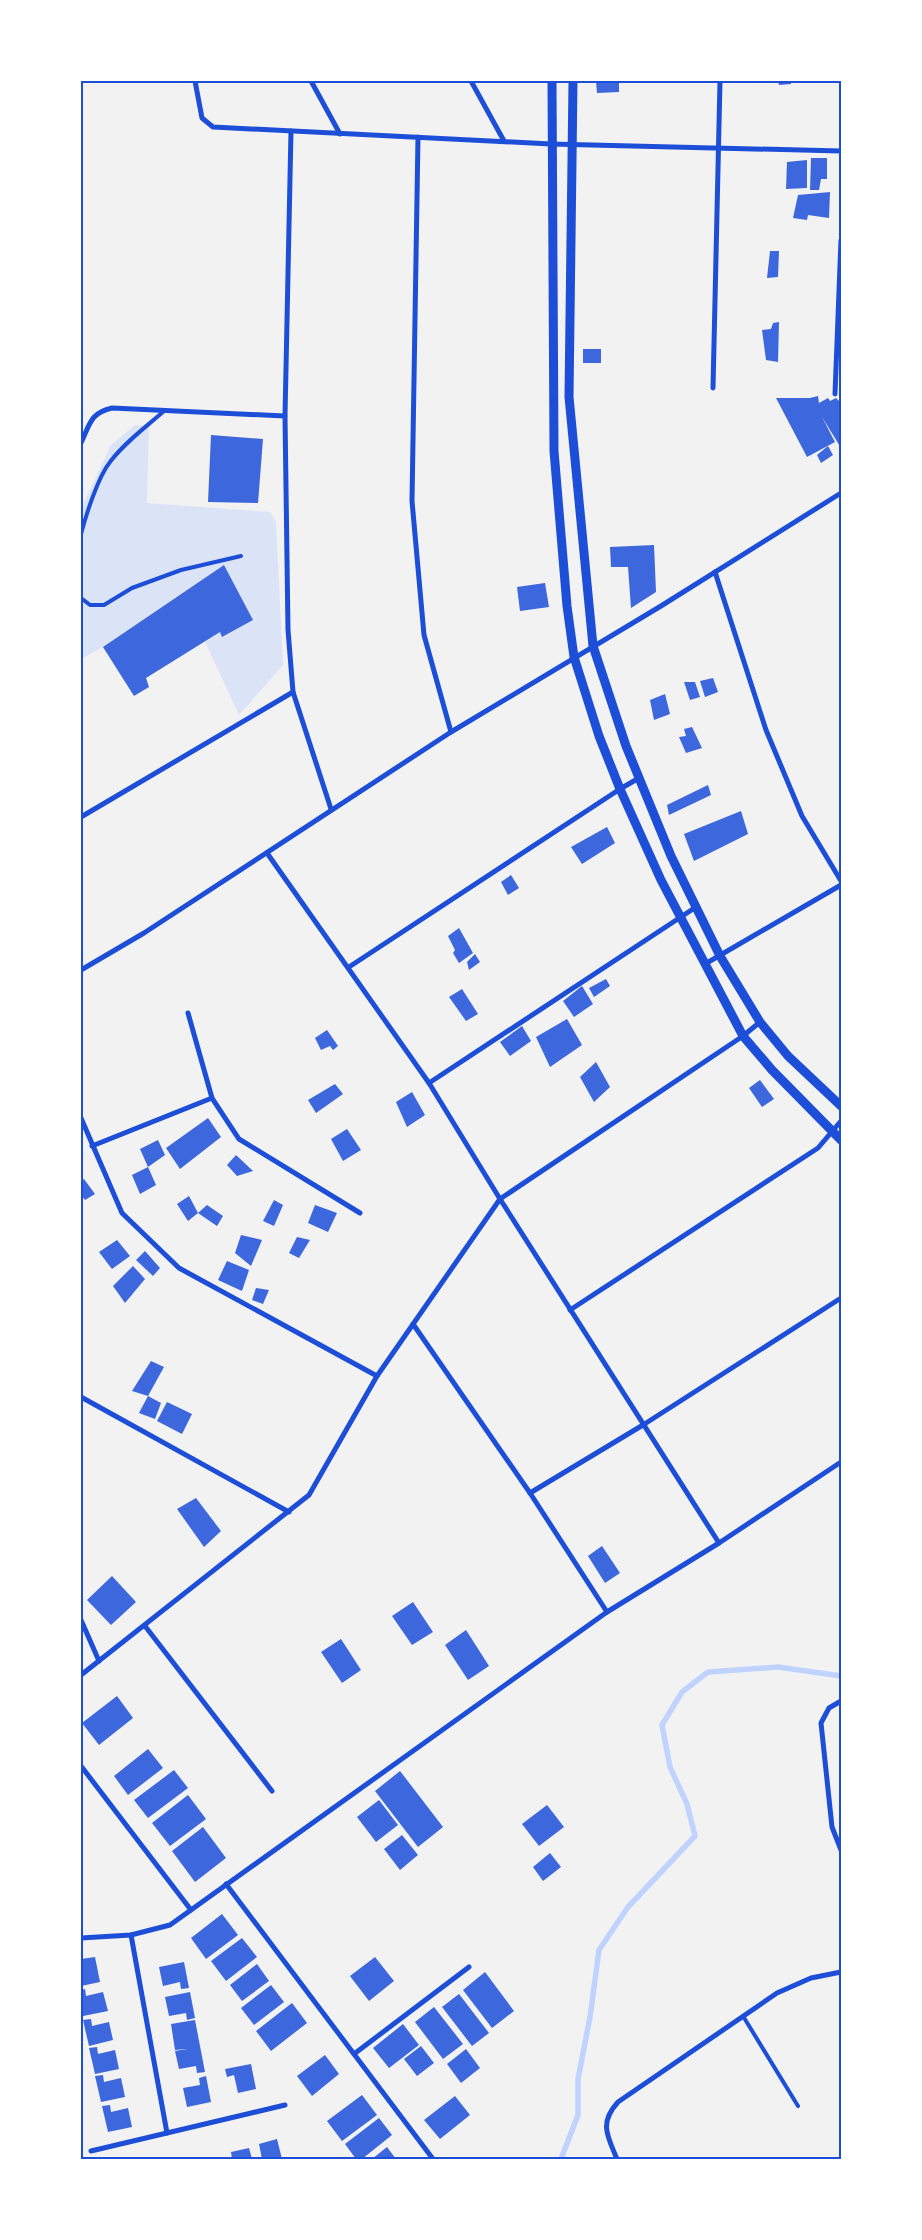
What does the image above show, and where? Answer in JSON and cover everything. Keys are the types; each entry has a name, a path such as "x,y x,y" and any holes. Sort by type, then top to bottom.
{"street":[{"path":"195,81 202,118 213,127 551,144 841,151"},
{"path":"311,81 340,134"},
{"path":"471,81 504,141"},
{"path":"552,81 554,451 567,606 574,657 599,736 620,789 661,880 743,1036 772,1070 841,1140"},
{"path":"573,81 569,397 593,646 626,746 639,778 671,856 720,956 760,1022 788,1056 841,1106"},
{"path":"713,388 720,81"},
{"path":"290,131 285,416 288,630 294,692 331,809"},
{"path":"418,137 412,501 424,635 451,732"},
{"path":"835,394 841,240"},
{"path":"81,443 92,419 100,411 112,408 285,416"},
{"path":"81,970 144,934 331,809 451,732 715,572 841,493"},
{"path":"715,572 766,730 802,816 841,881"},
{"path":"81,817 294,692"},
{"path":"350,968 639,778"},
{"path":"267,853 429,1082 500,1200 719,1543"},
{"path":"705,964 841,885"},
{"path":"429,1082 696,907"},
{"path":"188,1013 212,1098 239,1139 360,1213"},
{"path":"81,1675 309,1496 377,1376 500,1200 743,1036 760,1022"},
{"path":"92,1146 212,1098"},
{"path":"81,1118 122,1213 179,1268 377,1376"},
{"path":"570,1310 818,1148 833,1133 841,1121"},
{"path":"530,1493 642,1425 841,1298"},
{"path":"413,1324 530,1493 607,1612"},
{"path":"81,1397 289,1512"},
{"path":"81,1938 131,1935 170,1925 607,1612 719,1543 841,1462"},
{"path":"81,1620 100,1661"},
{"path":"145,1626 272,1791"},
{"path":"841,1702 829,1708 821,1724 832,1827 841,1850"},
{"path":"81,1766 191,1910"},
{"path":"226,1884 433,2159"},
{"path":"131,1935 167,2133"},
{"path":"354,2054 470,1967"},
{"path":"617,2159 606,2130 608,2113 618,2102 785,1989 811,1978 841,1972"},
{"path":"91,2151 285,2104"}],"lane":[{"path":"81,534 94,495 109,463 128,442 164,411"},
{"path":"81,598 90,605 104,605 132,588 181,570 241,556"},
{"path":"743,2016 798,2106"}],"shaded area":[{"path":"135,425 149,426 147,503 270,512 276,522 283,665 239,715 205,642 220,632 223,637 253,620 224,565 103,647 81,659 81,509 111,445"}],"building":[{"path":"596,81 619,81 619,92 597,93"},
{"path":"778,81 791,81 791,84 779,85"},
{"path":"811,158 827,158 827,179 821,179 819,190 810,190"},
{"path":"807,160 807,188 786,189 787,162"},
{"path":"830,192 829,218 808,215 807,220 793,218 798,195"},
{"path":"770,251 779,251 778,277 767,278"},
{"path":"779,322 778,362 766,360 762,330 771,329 773,323"},
{"path":"583,349 601,349 601,363 583,363"},
{"path":"818,396 819,403 828,398 830,401 836,398 841,403 841,448 822,417 835,442 807,457 776,398 810,398"},
{"path":"211,435 263,439 258,503 208,502"},
{"path":"828,446 833,455 821,463 817,455"},
{"path":"654,545 656,592 631,608 628,567 611,567 610,547"},
{"path":"224,565 253,620 222,637 220,632 146,678 149,687 134,696 103,647"},
{"path":"545,583 549,607 520,611 517,587"},
{"path":"713,678 718,692 705,697 700,681"},
{"path":"684,682 695,682 700,697 690,700"},
{"path":"665,694 670,714 654,720 650,700"},
{"path":"692,727 702,748 686,753 679,737 686,736 684,729"},
{"path":"708,785 711,795 669,815 667,805"},
{"path":"741,811 748,834 694,861 684,834"},
{"path":"607,827 615,843 582,864 571,847"},
{"path":"511,875 519,888 508,895 501,882"},
{"path":"459,928 473,953 459,963 453,953 455,950 448,936"},
{"path":"475,954 480,962 469,970 467,962"},
{"path":"606,979 610,986 594,997 589,988"},
{"path":"582,986 593,1004 574,1017 563,1001"},
{"path":"462,989 478,1014 466,1021 449,997"},
{"path":"567,1019 582,1045 550,1067 536,1037"},
{"path":"522,1026 531,1041 510,1056 500,1042"},
{"path":"327,1030 338,1046 333,1050 330,1046 321,1050 315,1038"},
{"path":"596,1062 610,1087 594,1102 580,1077"},
{"path":"760,1080 774,1099 762,1107 749,1088"},
{"path":"335,1084 343,1094 316,1113 308,1100"},
{"path":"412,1092 425,1115 407,1127 396,1102"},
{"path":"208,1118 221,1137 180,1169 166,1148"},
{"path":"347,1129 361,1150 343,1161 331,1139"},
{"path":"158,1140 165,1155 148,1167 140,1149"},
{"path":"236,1155 253,1171 237,1176 227,1165"},
{"path":"148,1167 156,1185 140,1194 132,1175"},
{"path":"84,1179 95,1194 85,1200 81,1195 81,1181"},
{"path":"189,1196 198,1213 188,1221 177,1204"},
{"path":"274,1200 283,1205 274,1226 263,1221"},
{"path":"207,1205 223,1216 217,1226 198,1213"},
{"path":"315,1205 337,1213 328,1232 308,1223"},
{"path":"241,1235 262,1240 251,1266 235,1253"},
{"path":"297,1237 310,1240 299,1258 289,1253"},
{"path":"117,1240 130,1256 112,1269 99,1252"},
{"path":"145,1251 160,1268 153,1276 136,1260"},
{"path":"227,1261 249,1270 242,1291 218,1280"},
{"path":"133,1266 145,1279 125,1303 113,1286"},
{"path":"256,1288 269,1290 263,1304 252,1300"},
{"path":"151,1361 164,1367 148,1396 132,1391"},
{"path":"148,1396 161,1403 155,1419 139,1413"},
{"path":"167,1402 192,1414 182,1434 157,1421"},
{"path":"196,1498 221,1531 204,1547 177,1509"},
{"path":"602,1546 620,1573 605,1583 588,1556"},
{"path":"112,1576 136,1602 111,1625 87,1600"},
{"path":"413,1602 433,1632 412,1645 392,1616"},
{"path":"466,1630 489,1666 468,1680 445,1645"},
{"path":"341,1639 361,1670 342,1683 321,1652"},
{"path":"117,1696 133,1718 99,1745 82,1723"},
{"path":"148,1749 163,1768 128,1795 114,1776"},
{"path":"174,1770 188,1788 148,1818 134,1800"},
{"path":"400,1771 443,1827 418,1847 375,1791"},
{"path":"188,1795 206,1819 170,1846 152,1823"},
{"path":"379,1800 398,1825 376,1842 357,1817"},
{"path":"547,1805 564,1827 539,1846 522,1824"},
{"path":"203,1827 226,1858 195,1882 172,1851"},
{"path":"402,1835 418,1855 400,1870 384,1849"},
{"path":"550,1853 561,1867 543,1881 533,1867"},
{"path":"222,1914 238,1935 206,1959 191,1938"},
{"path":"242,1938 257,1957 226,1981 211,1961"},
{"path":"95,1957 100,1982 81,1986 81,1959"},
{"path":"375,1957 394,1981 369,2001 350,1976"},
{"path":"184,1962 189,1988 181,1989 180,1982 163,1986 159,1967"},
{"path":"257,1964 269,1981 242,2001 230,1985"},
{"path":"485,1972 514,2011 492,2028 463,1990"},
{"path":"271,1985 284,2002 254,2025 241,2008"},
{"path":"85,1989 86,1996 103,1992 108,2011 83,2016 81,1990"},
{"path":"190,1992 195,2018 187,2020 186,2013 169,2016 165,1997"},
{"path":"459,1994 489,2033 472,2046 442,2007"},
{"path":"292,2003 307,2023 271,2051 256,2031"},
{"path":"434,2007 463,2044 443,2059 415,2022"},
{"path":"91,2019 92,2026 109,2022 113,2040 89,2046 83,2020"},
{"path":"195,2020 205,2072 197,2073 196,2066 179,2069 175,2051 187,2049 175,2050 171,2024"},
{"path":"403,2024 419,2045 389,2068 373,2048"},
{"path":"421,2046 434,2063 417,2076 404,2059"},
{"path":"97,2047 98,2054 115,2050 119,2069 95,2074 89,2048"},
{"path":"466,2049 480,2068 461,2083 447,2064"},
{"path":"325,2055 339,2074 312,2096 297,2076"},
{"path":"251,2064 256,2089 238,2093 234,2075 227,2077 225,2069"},
{"path":"103,2075 104,2082 121,2078 125,2097 101,2102 95,2076"},
{"path":"206,2076 211,2102 187,2107 183,2088 200,2085 199,2078"},
{"path":"362,2095 377,2115 342,2141 327,2121"},
{"path":"455,2096 470,2115 440,2139 424,2120"},
{"path":"110,2105 111,2112 128,2108 132,2127 108,2132 102,2106"},
{"path":"379,2118 392,2135 362,2159 356,2159 345,2144"},
{"path":"277,2139 282,2159 262,2159 259,2144"},
{"path":"387,2147 396,2159 372,2159"},
{"path":"249,2148 252,2159 232,2159 231,2152"}],"waterway":[{"path":"561,2159 578,2115 578,2079 590,2017 599,1950 628,1907 695,1836 687,1804 670,1767 662,1725 682,1692 708,1672 778,1667 841,1676"}]}
